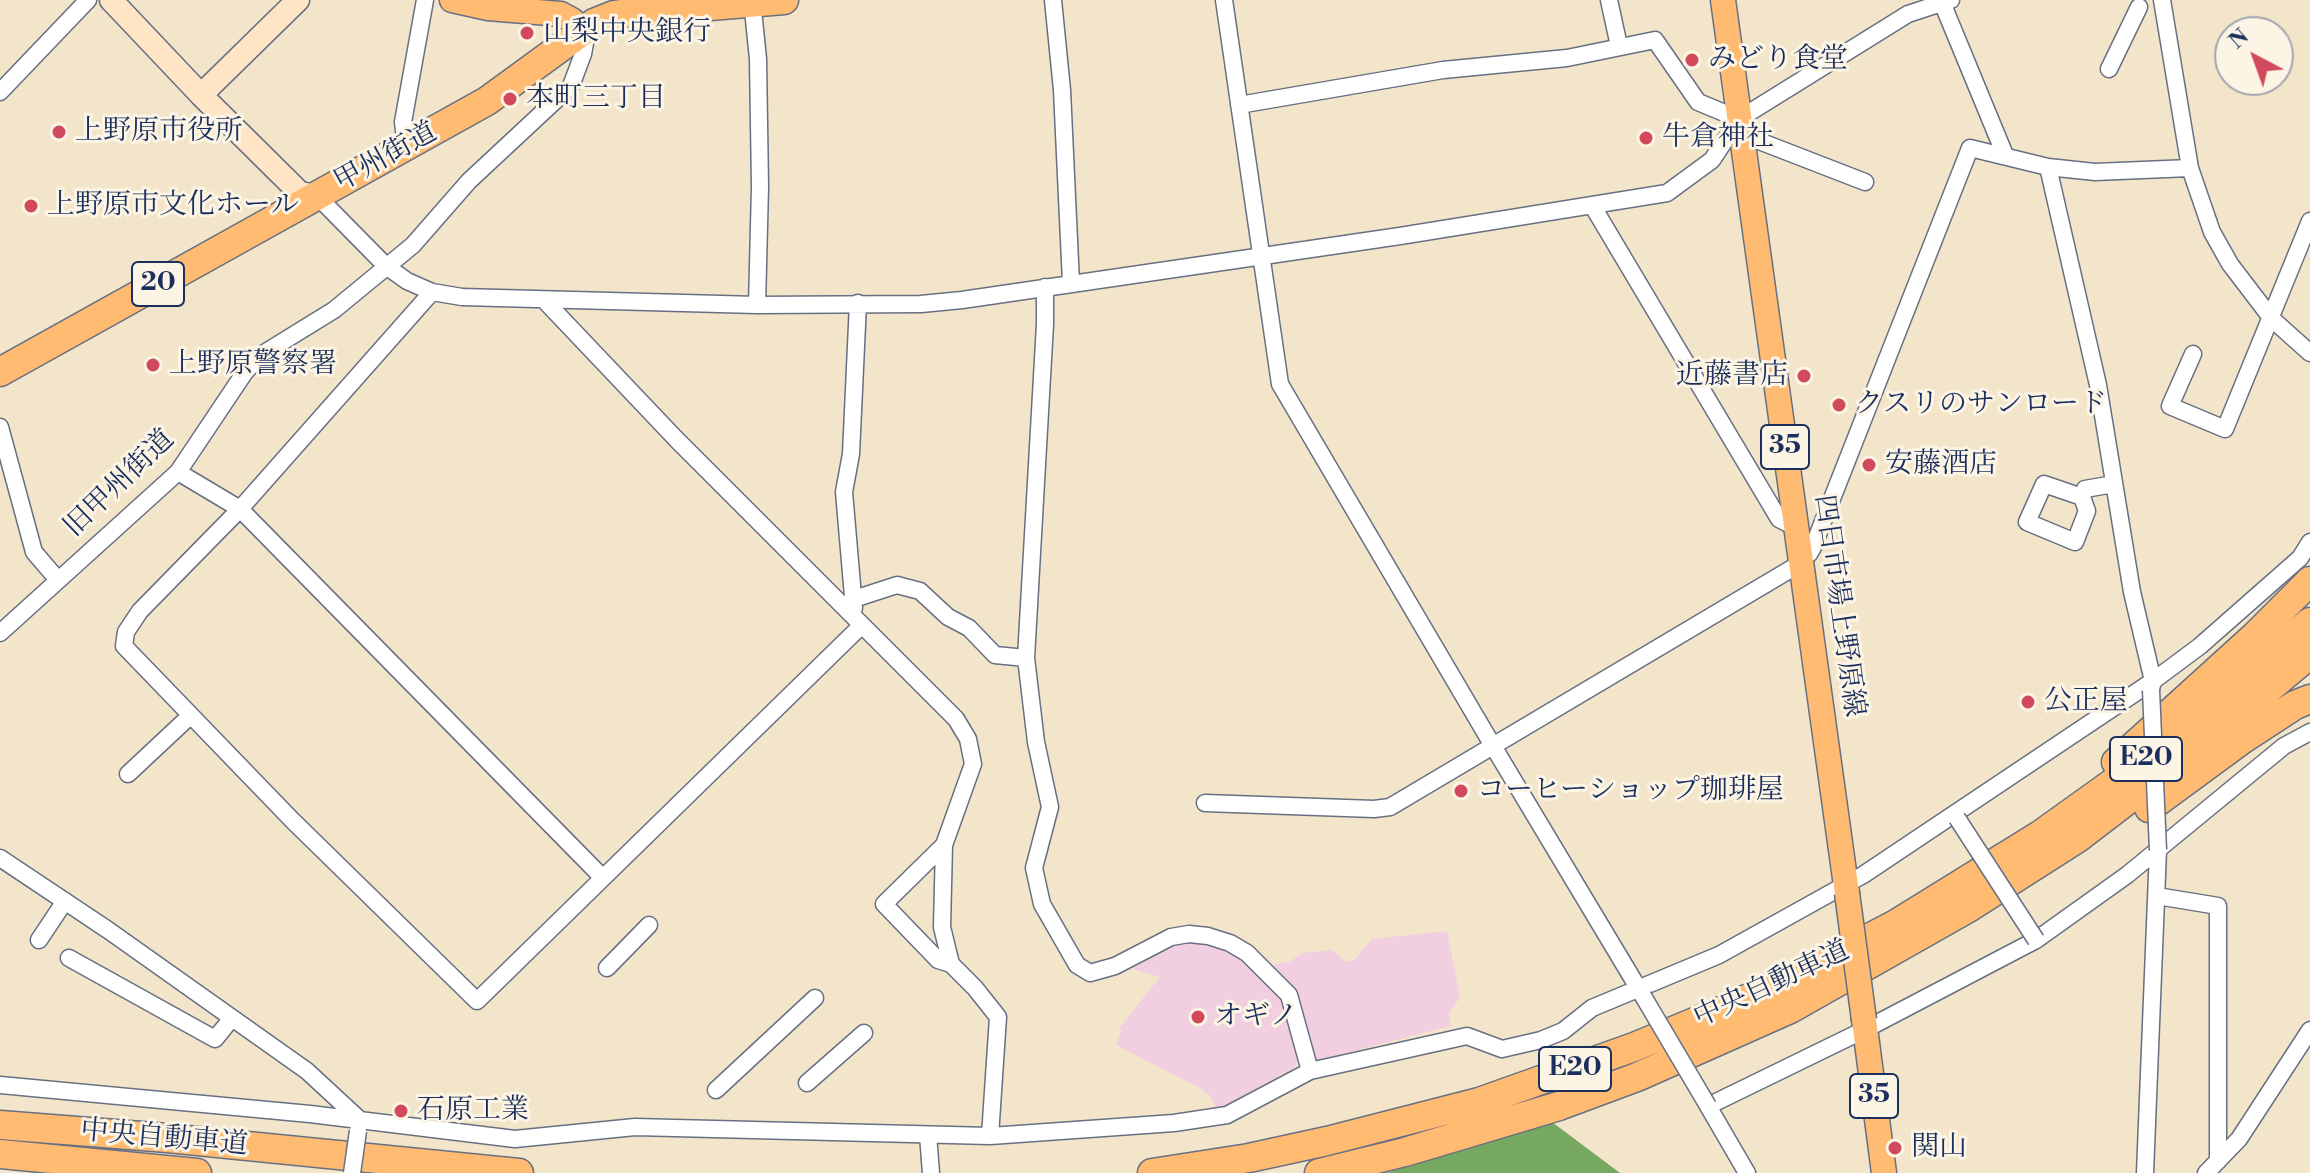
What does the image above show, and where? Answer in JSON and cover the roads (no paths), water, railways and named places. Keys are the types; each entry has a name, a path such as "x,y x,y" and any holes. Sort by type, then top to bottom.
{"highway":[{"name":"甲州街道","path":"0,372 487,101 594,23 636,6 784,0"},
{"path":"1969,881 2056,813 2135,745 2256,635 2310,581"},
{"name":"中央自動車道","path":"1152,1173 1249,1158 1479,1102 1554,1077 1719,1012 1806,971 1896,924 2040,835 2155,752 2222,699 2310,622"},
{"name":"中央自動車道","path":"1319,1173 1418,1149 1559,1106 1637,1077 1790,1009 1970,907 2078,838 2228,723 2310,654"},
{"path":"1790,1009 1976,918 2055,873 2243,739 2295,705 2310,699"},
{"name":"中央自動車道","path":"0,1125 167,1138 519,1173"},
{"name":"中央自動車道","path":"0,1154 197,1173"}],"main road":[{"path":"452,0 488,8 561,14 583,31"},
{"name":"四日市場上野原線","path":"1723,0 1884,1173"}],"street":[{"path":"0,92 88,0"},
{"path":"111,0 300,193 317,196 383,269 432,292 549,305 921,304 1667,193 1712,160 1740,127 1878,31 1908,14 1945,1 2005,155"},
{"path":"201,95 298,0"},
{"path":"406,147 403,122 425,0"},
{"path":"1053,0 1062,90 1071,283"},
{"path":"1224,0 1280,384 1747,1173"},
{"path":"1609,0 1619,46"},
{"path":"2162,0 2190,168 2212,232 2230,264 2272,319 2310,353"},
{"path":"752,2 758,59 760,187 757,305"},
{"path":"2109,69 2139,7"},
{"name":"旧甲州街道","path":"0,633 178,472 245,372 261,355 334,310 413,245 469,181 571,86 583,54 583,31"},
{"path":"1239,105 1443,70 1567,58 1655,40 1698,102 1740,127 1865,182"},
{"path":"1205,803 1390,807 1809,554 1970,148 2048,167 2095,172 2190,168"},
{"path":"2048,167 2098,385 2132,592 2152,686 2158,850 2145,1173"},
{"path":"1592,205 1779,519 1795,527"},
{"path":"2193,354 2170,406 2225,429 2310,221"},
{"path":"1045,287 1026,658 1036,742 1050,807 1034,868 1042,904 1077,965 1090,973 1136,957 1171,937 1189,934 1230,943 1247,953 1289,995 1310,1071"},
{"path":"432,292 240,509 140,611 126,632 124,646 292,820 477,1001 857,622"},
{"path":"857,622 844,492 851,454 858,303"},
{"path":"549,305 677,440 956,719 968,739 973,764 944,845 942,927 951,964"},
{"path":"0,427 34,552 58,580"},
{"path":"178,472 240,509 603,878"},
{"path":"2082,497 2085,489 2114,484"},
{"path":"0,1085 359,1126 515,1139 635,1127 929,1140 1159,1124 1227,1115 1310,1071 1467,1036 1502,1049 1541,1040 1563,1031 1592,1008 1640,994 1846,889 2152,686 2300,558 2310,542"},
{"path":"854,599 897,585 920,591 948,617 969,628 995,655 1026,658"},
{"path":"128,774 190,716"},
{"path":"1708,1106 2036,940 2158,850 2284,746 2310,732"},
{"path":"1956,815 2036,940"},
{"path":"944,845 884,904 938,960 951,964 998,1017 990,1136"},
{"path":"0,858 307,1071 359,1126"},
{"path":"2157,896 2218,906 2212,1167"},
{"path":"39,940 65,901"},
{"path":"607,968 649,925"},
{"path":"69,958 215,1039 232,1018"},
{"path":"716,1090 815,998"},
{"path":"2212,1167 2239,1139 2310,1030"},
{"path":"807,1083 864,1033"},
{"path":"352,1173 359,1126"},
{"path":"929,1140 931,1173"}],"place":[{"name":"山梨中央銀行","path":"527,33"},
{"name":"みどり食堂","path":"1692,60"},
{"name":"本町三丁目","path":"510,99"},
{"name":"上野原市役所","path":"59,132"},
{"name":"牛倉神社","path":"1646,138"},
{"name":"上野原市文化ホール","path":"31,206"},
{"name":"上野原警察署","path":"153,365"},
{"name":"近藤書店","path":"1804,376"},
{"name":"クスリのサンロード","path":"1839,405"},
{"name":"安藤酒店","path":"1869,465"},
{"name":"公正屋","path":"2028,702"},
{"name":"コーヒーショップ珈琲屋","path":"1461,791"},
{"name":"オギノ","path":"1198,1017"},
{"name":"石原工業","path":"401,1111"},
{"name":"関山","path":"1895,1148"}]}
